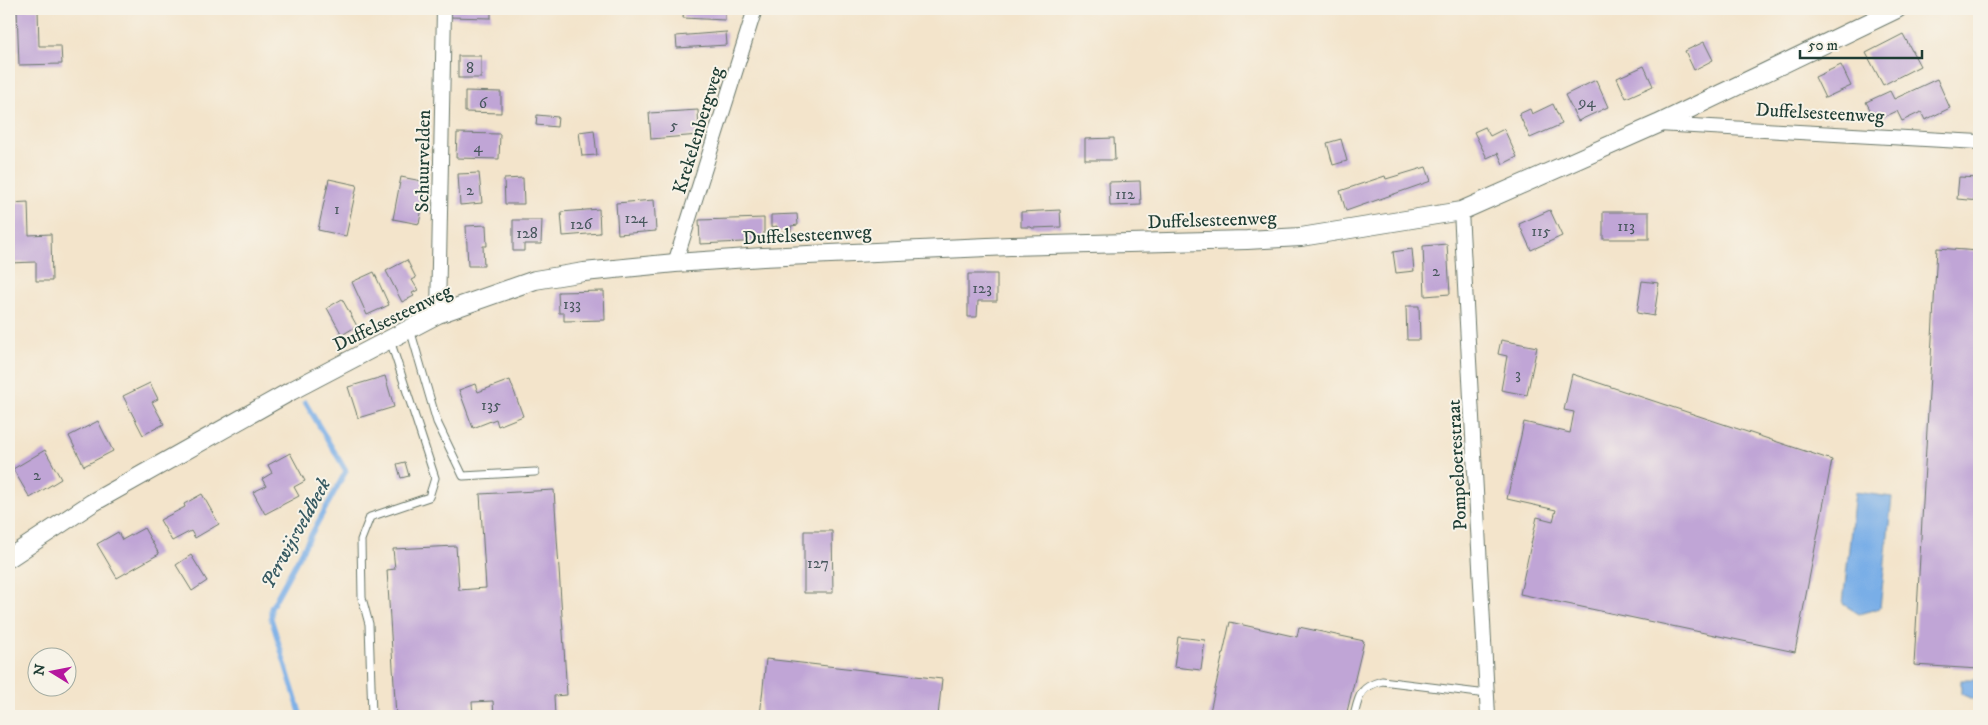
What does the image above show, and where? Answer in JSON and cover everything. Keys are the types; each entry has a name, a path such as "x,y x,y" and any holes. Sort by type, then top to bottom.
{"street":[{"name":"Schuurvelden","path":"438,314 444,9"},
{"name":"Krekelenbergweg","path":"676,262 755,9"},
{"name":"Duffelsesteenweg","path":"9,558 92,503 291,391 438,314 534,280 584,272 676,262 763,256 1000,246 1292,238 1461,211 1658,124 1896,9"},
{"name":"Duffelsesteenweg","path":"1658,124 1979,142"},
{"name":"Pompeloerestraat","path":"1461,211 1488,716"}],"lane":[{"path":"410,329 437,422 463,476 536,472"},
{"path":"372,716 370,624 362,598 361,540 370,517 429,497 435,478 390,339"},
{"path":"1354,716 1360,694 1368,684 1382,681 1487,694"}],"water":[{"path":"1855,492 1892,497 1880,608 1859,614 1843,604"},
{"path":"1961,680 1979,680 1979,702 1961,694"}],"building":[{"path":"17,9 38,9 39,46 61,46 62,64 19,65"},
{"path":"449,9 491,9 491,18 449,17"},
{"path":"684,9 725,9 725,20 683,18"},
{"path":"726,32 727,45 677,48 676,36"},
{"path":"1903,34 1920,66 1883,85 1866,53"},
{"path":"1704,42 1713,60 1694,70 1685,51"},
{"path":"458,56 481,56 481,78 458,78"},
{"path":"1841,65 1851,86 1825,98 1815,77"},
{"path":"1644,66 1653,86 1626,98 1617,78"},
{"path":"1937,79 1950,108 1925,120 1921,112 1902,121 1897,111 1876,121 1866,102 1890,91 1894,99"},
{"path":"1596,80 1608,107 1578,121 1565,95"},
{"path":"465,91 501,92 501,113 465,112"},
{"path":"1553,104 1562,124 1530,138 1519,114 1530,109 1532,114"},
{"path":"698,110 699,135 651,139 649,113"},
{"path":"537,115 558,117 557,127 536,125"},
{"path":"1485,127 1490,136 1504,129 1517,157 1503,164 1498,153 1487,158 1474,132"},
{"path":"594,130 597,155 582,156 579,132"},
{"path":"457,133 500,134 499,159 456,158"},
{"path":"1114,138 1115,160 1085,160 1085,139"},
{"path":"1341,139 1347,161 1333,165 1327,143"},
{"path":"1426,167 1431,181 1346,211 1340,191 1385,176 1386,179"},
{"path":"479,173 482,203 460,205 458,174"},
{"path":"401,177 427,182 419,224 393,219"},
{"path":"1959,177 1979,178 1979,201 1957,199"},
{"path":"523,178 524,204 505,204 504,179"},
{"path":"329,179 357,185 346,236 318,230"},
{"path":"1140,181 1141,205 1110,206 1109,182"},
{"path":"654,200 656,231 618,234 616,203"},
{"path":"28,202 29,235 51,234 52,281 36,281 36,262 9,263 9,203"},
{"path":"599,209 600,233 563,236 561,212"},
{"path":"1060,210 1061,227 1021,227 1021,212"},
{"path":"1550,210 1562,236 1531,250 1519,224"},
{"path":"1603,212 1649,212 1649,239 1603,239"},
{"path":"797,214 798,225 791,226 791,232 777,232 777,226 771,227 771,215"},
{"path":"764,218 764,241 700,244 699,220"},
{"path":"513,220 542,220 541,244 524,244 524,251 513,251"},
{"path":"486,225 487,246 483,246 484,266 468,266 466,226"},
{"path":"1447,244 1450,294 1425,296 1423,246"},
{"path":"1937,248 1979,251 1979,669 1914,665"},
{"path":"1412,249 1414,271 1396,273 1393,252"},
{"path":"407,260 416,278 412,280 418,290 412,293 414,296 402,302 386,271"},
{"path":"374,272 389,305 367,315 352,282"},
{"path":"968,274 997,274 997,301 978,301 977,317 968,317"},
{"path":"1642,281 1659,283 1654,316 1637,313"},
{"path":"604,291 605,320 564,321 564,313 559,313 558,292"},
{"path":"342,299 357,326 342,335 327,308"},
{"path":"1406,306 1419,306 1420,340 1407,340"},
{"path":"1501,340 1537,347 1527,395 1501,390 1507,356 1498,354"},
{"path":"1572,374 1832,460 1795,652 1520,594 1537,517 1553,521 1556,510 1507,499 1524,422 1570,433 1574,412 1564,410"},
{"path":"385,376 394,407 358,418 348,387"},
{"path":"510,380 523,416 498,426 496,419 473,428 459,390 475,384 478,392"},
{"path":"150,383 158,399 152,402 164,424 143,435 123,396"},
{"path":"98,421 113,451 84,466 69,436"},
{"path":"45,450 61,479 30,498 13,469"},
{"path":"290,453 305,481 294,487 299,496 265,514 253,492 266,486 262,479 272,473 268,465"},
{"path":"405,462 409,476 401,478 397,464"},
{"path":"554,490 567,695 554,696 555,716 494,716 493,701 472,702 473,716 396,716 387,570 395,569 393,549 456,546 459,590 486,588 480,494"},
{"path":"202,494 219,524 195,538 191,531 172,541 160,520 185,507 184,504"},
{"path":"144,528 159,554 117,578 97,544 118,532 122,540"},
{"path":"804,531 832,531 833,593 804,593"},
{"path":"191,555 207,581 192,591 176,565"},
{"path":"1230,622 1297,637 1299,627 1364,641 1346,716 1209,716"},
{"path":"1178,637 1205,640 1201,670 1174,667"},
{"path":"766,659 942,679 938,716 760,716"}],"waterway":[{"name":"Perwijsveldbeek","path":"301,716 271,618 271,608 346,471 305,402"}]}
